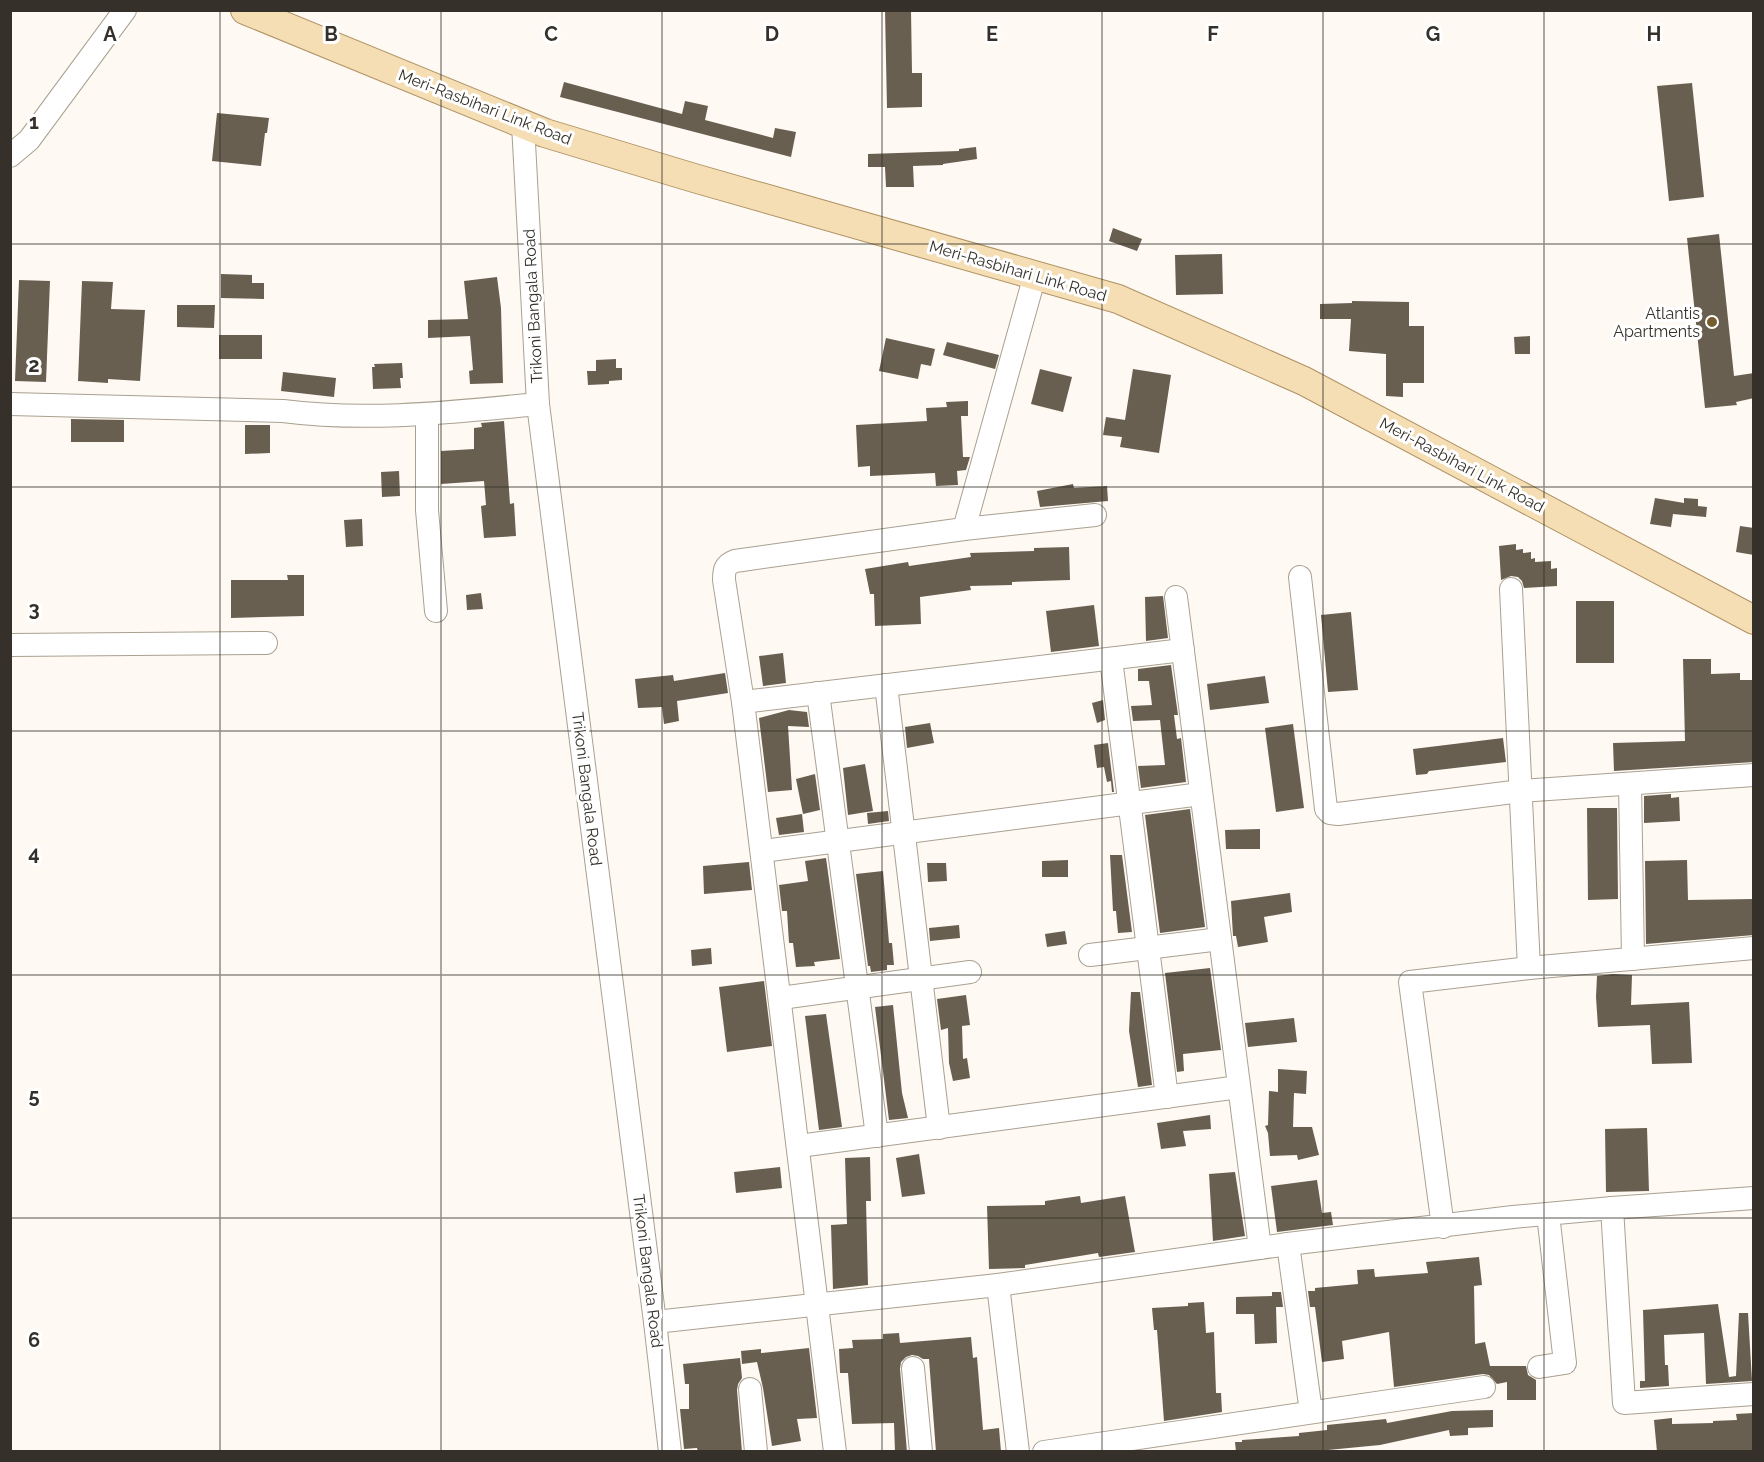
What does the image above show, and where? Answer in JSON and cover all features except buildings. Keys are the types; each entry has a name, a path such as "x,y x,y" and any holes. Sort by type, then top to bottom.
{"main road":[{"name":"Meri-Rasbihari Link Road","path":"245,10 545,133 1118,299 1304,381 1754,620"}],"street":[{"path":"10,156 29,140 125,10"},
{"name":"Trikoni Bangala Road","path":"523,124 538,404 655,1322 669,1452"},
{"path":"964,528 1035,275"},
{"path":"10,404 283,411 326,416 427,415 538,404"},
{"path":"427,415 427,510 436,611"},
{"path":"836,1452 781,998 743,702 723,579 724,569 727,564 735,561 964,528 1095,515"},
{"path":"1300,577 1326,809 1330,813 1350,813 1521,791 1754,775"},
{"path":"1512,589 1529,968"},
{"path":"1176,597 1260,1248"},
{"path":"10,645 266,644"},
{"path":"743,702 1182,650"},
{"path":"1111,658 1167,1097"},
{"path":"886,685 939,1128"},
{"path":"818,693 876,1136"},
{"path":"1630,784 1633,959"},
{"path":"762,851 1201,794"},
{"path":"1090,955 1220,939"},
{"path":"1443,1227 1410,982 1529,968 1754,948"},
{"path":"781,998 970,972"},
{"path":"799,1146 1239,1087"},
{"path":"655,1322 998,1285 1288,1244 1548,1214 1754,1198"},
{"path":"1612,1208 1624,1403 1754,1394"},
{"path":"1539,1367 1564,1363 1548,1214"},
{"path":"1288,1244 1311,1412"},
{"path":"998,1285 1018,1452"},
{"path":"913,1368 921,1452"},
{"path":"1044,1452 1484,1387"},
{"path":"750,1389 756,1452"}],"place":[{"name":"Atlantis Apartments","path":"1712,322"}]}
